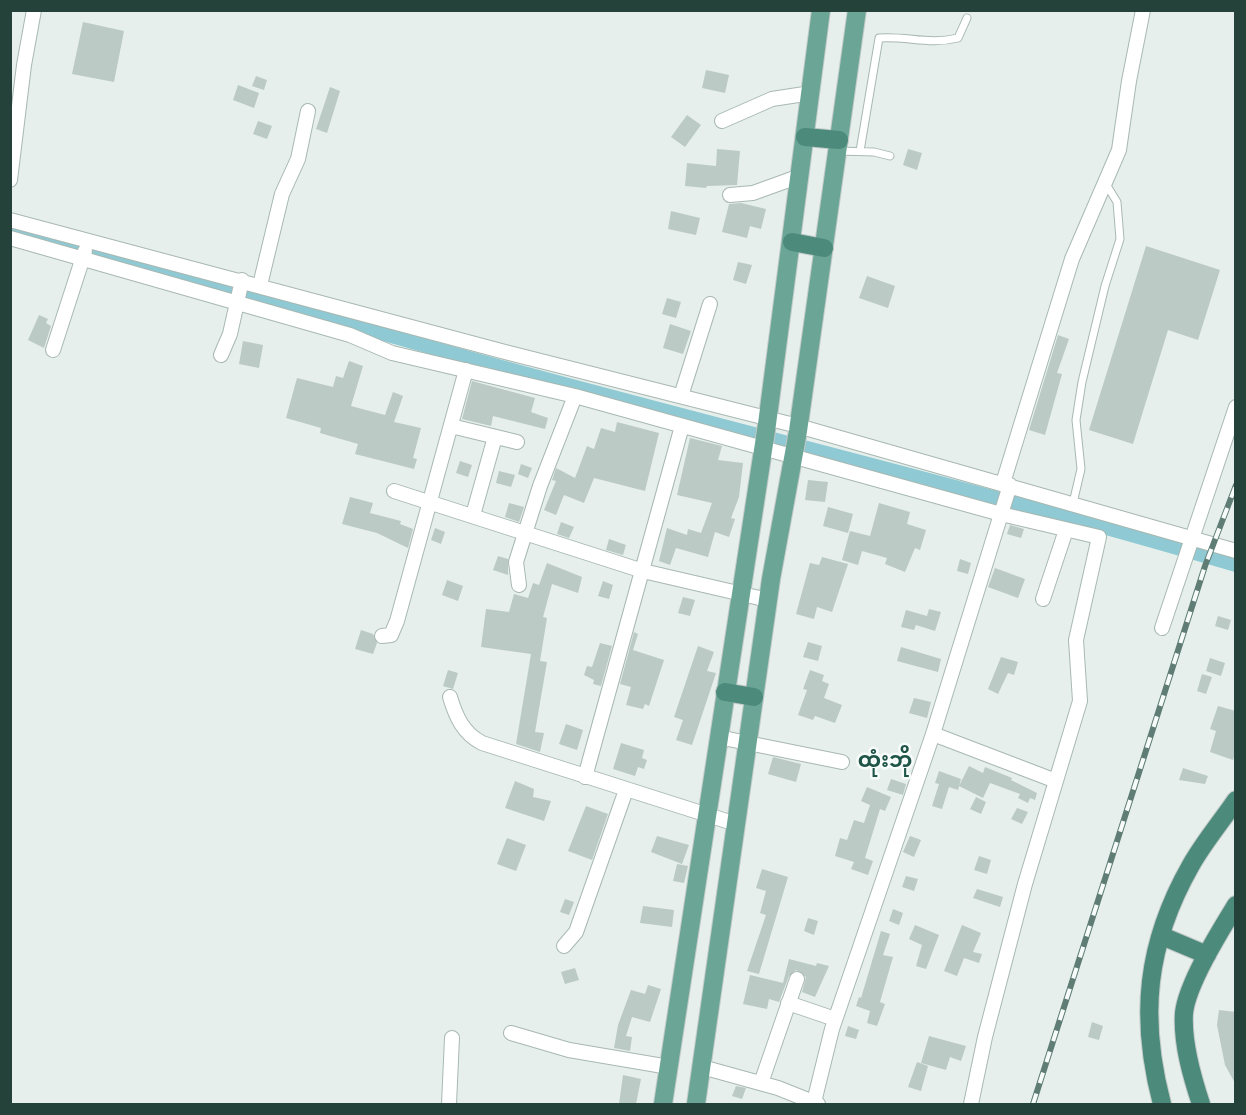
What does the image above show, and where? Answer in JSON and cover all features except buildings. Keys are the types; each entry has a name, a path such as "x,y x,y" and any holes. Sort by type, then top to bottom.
{"highway":[{"path":"805,137 838,146"},
{"path":"792,242 824,248"},
{"path":"725,692 754,697"},
{"path":"1162,1104 1147,1020 1149,980 1170,908 1192,864 1236,800"},
{"path":"1200,1104 1185,1035 1184,1011 1207,955 1236,905"},
{"path":"1162,936 1207,955"}],"main road":[{"path":"663,1104 766,432 821,10"},
{"path":"696,1104 768,600 796,441 857,10"}],"street":[{"path":"10,180 24,65 34,10"},
{"path":"702,1067 762,1083 816,1103 835,1019 933,734 1002,511 1007,486 1072,259 1119,150 1129,81 1143,10"},
{"path":"723,121 772,99 811,93"},
{"path":"260,285 282,194 298,159 308,111"},
{"path":"730,195 753,193 800,176"},
{"path":"10,220 86,250 238,291 260,285 504,352 681,396 766,432 1002,511 1099,537 1076,640 1080,701 1025,884 985,1037 971,1104"},
{"path":"10,238 86,250 238,291 392,353 575,396 682,426 766,432 796,441 1007,486 1079,506 1189,546 1236,551"},
{"path":"52,350 86,250"},
{"path":"221,355 230,334 238,291"},
{"path":"681,396 711,304"},
{"path":"382,636 391,635 394,631 466,370"},
{"path":"519,585 516,562 540,486 575,396"},
{"path":"1162,628 1236,407"},
{"path":"451,426 517,442"},
{"path":"585,777 682,426"},
{"path":"473,515 495,436"},
{"path":"394,491 526,531 643,571 768,600"},
{"path":"1044,599 1073,529 1079,506"},
{"path":"450,697 455,716 474,739 706,817 736,824"},
{"path":"933,734 1056,781"},
{"path":"718,737 749,741 842,762"},
{"path":"564,946 576,932 626,790"},
{"path":"762,1083 797,979"},
{"path":"788,1003 835,1019"},
{"path":"511,1033 570,1050 669,1067"},
{"path":"449,1104 452,1038"}],"lane":[{"path":"860,151 879,38 898,37 938,43 958,38 967,18"},
{"path":"838,146 890,156"},
{"path":"1079,506 1081,468 1076,420 1082,382 1105,286 1120,239 1117,202 1106,184"}],"waterway":[{"path":"10,231 198,281 509,369 964,489 1236,565"}],"railway":[{"path":"1033,1104 1205,566 1236,485"}],"district":[{"name":"ထုံးဘို","path":"885,761"}]}
